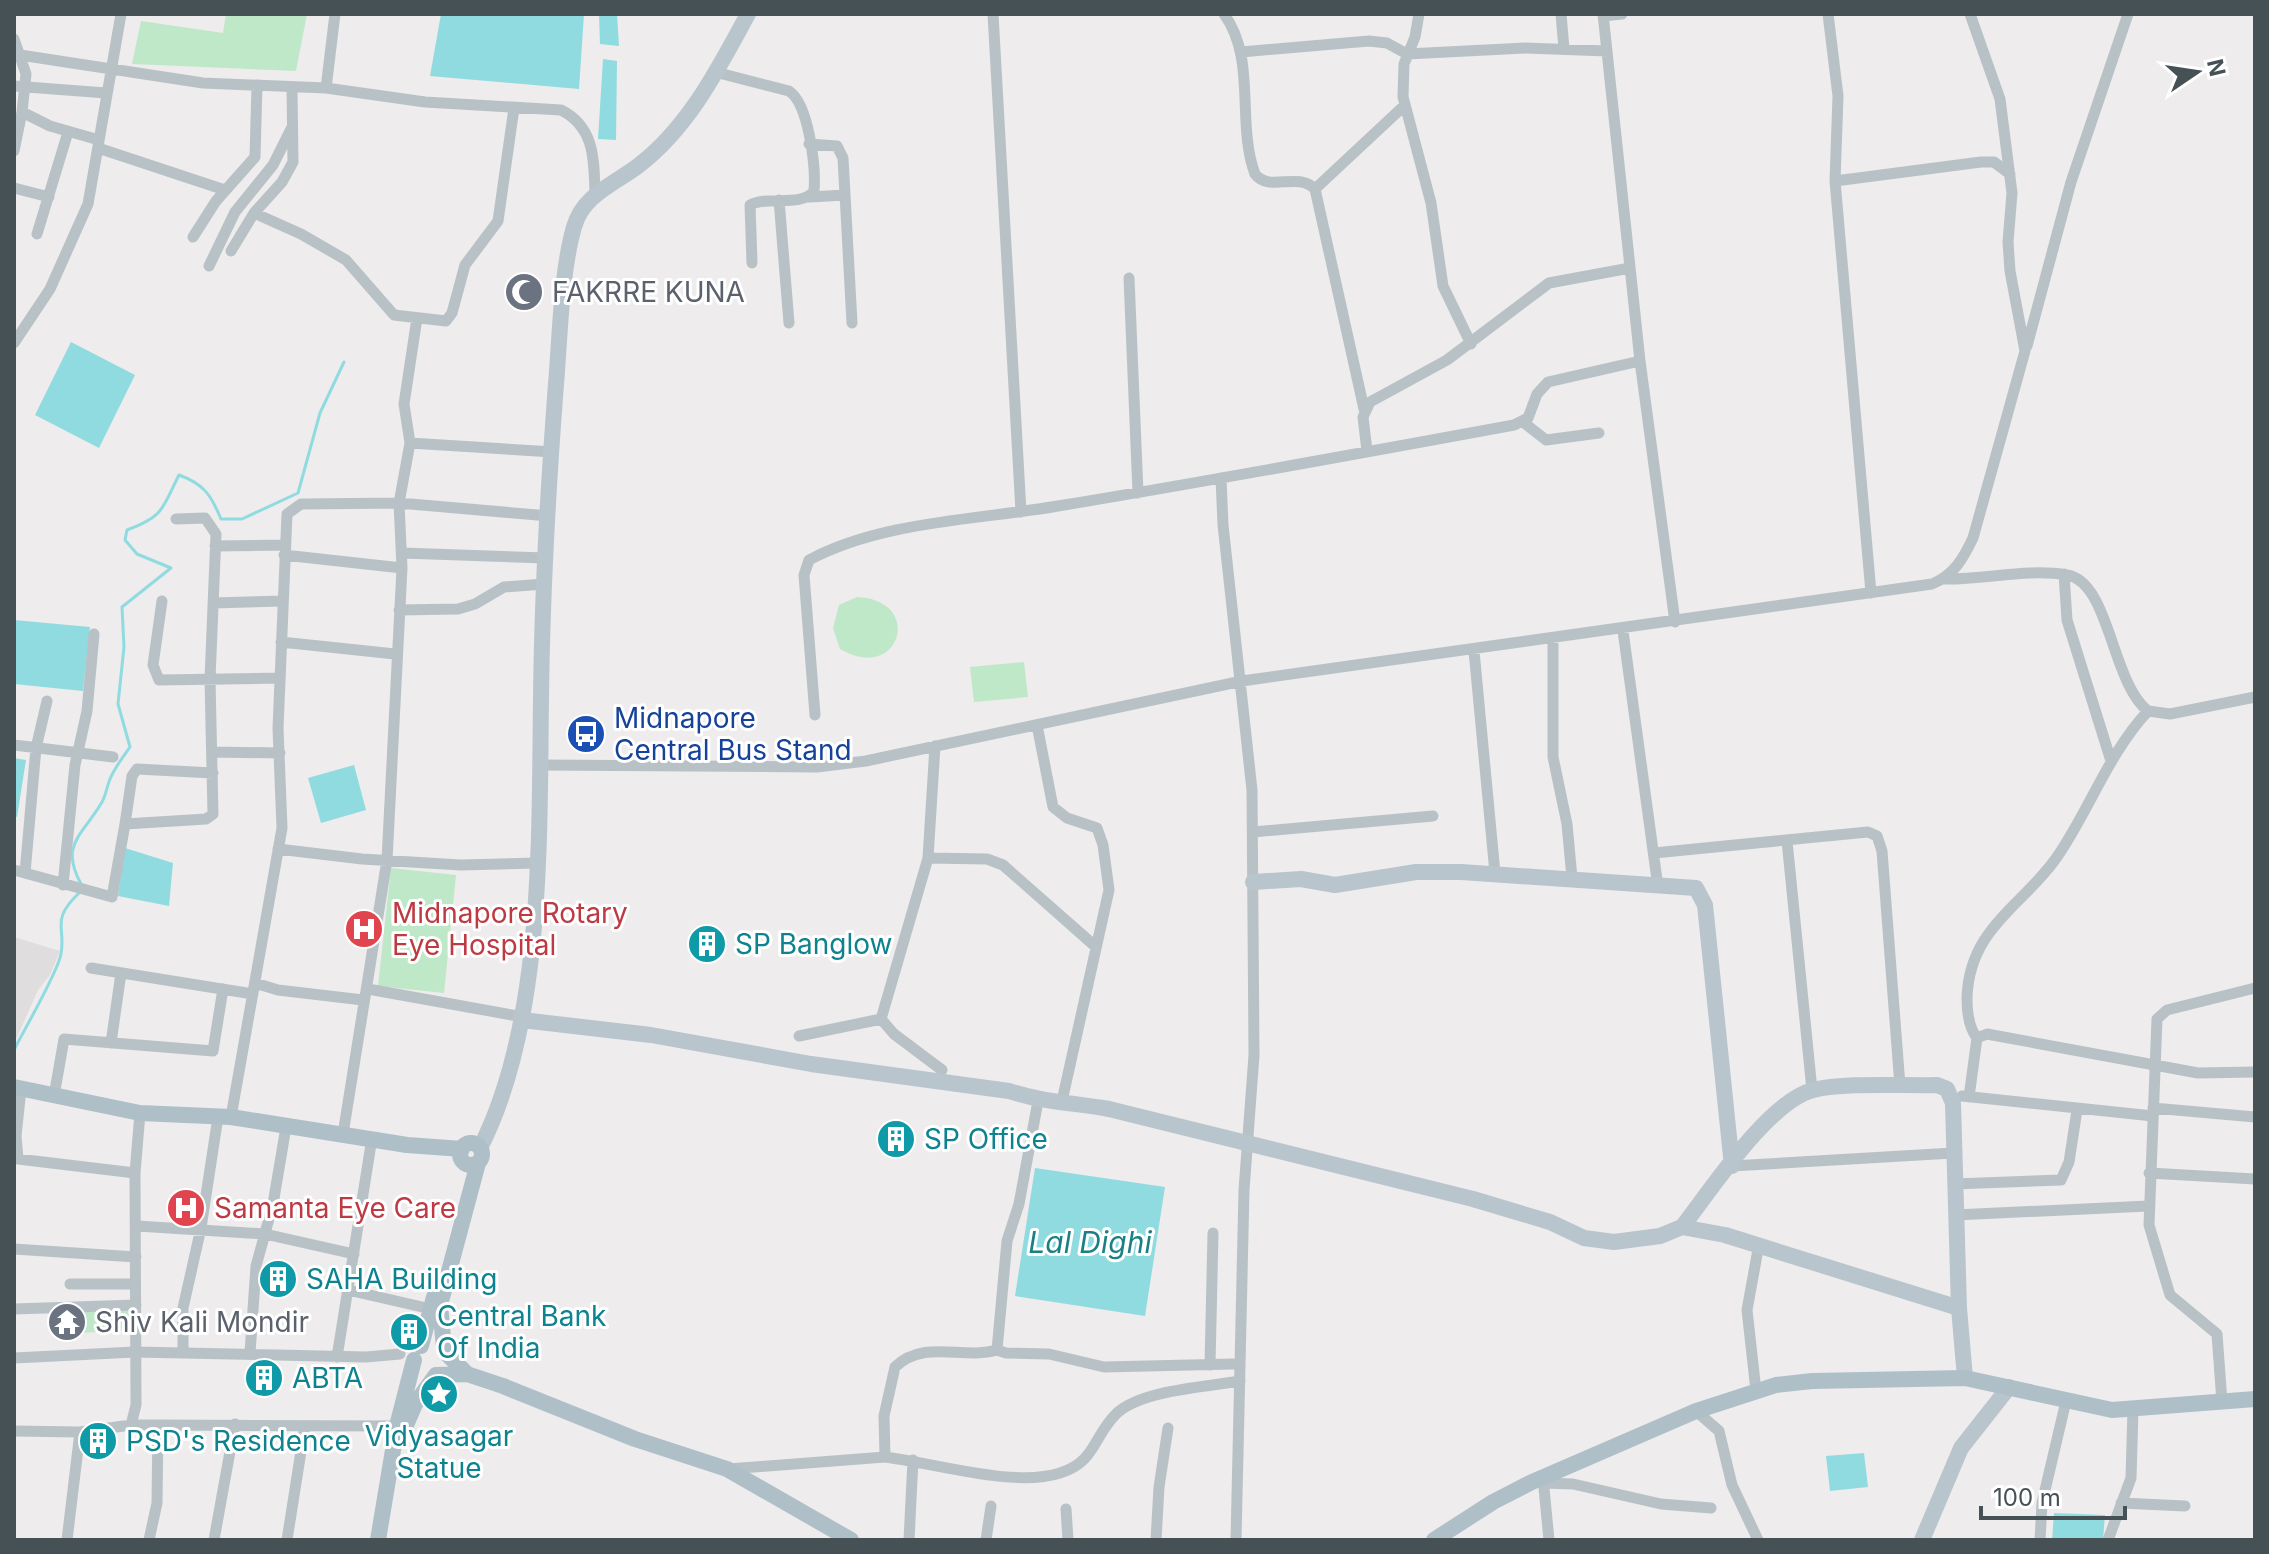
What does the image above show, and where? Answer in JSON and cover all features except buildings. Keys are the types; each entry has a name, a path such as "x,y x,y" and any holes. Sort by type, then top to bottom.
{"main road":[{"path":"18,1088 140,1113 225,1117 372,1138 470,1157"},
{"path":"378,1540 412,1353 431,1309 470,1157"},
{"path":"387,1540 408,1419 448,1363 440,1305 470,1157"},
{"path":"412,1353 433,1342 467,1374"},
{"path":"412,1353 422,1374 467,1374 635,1439 727,1469 851,1540"},
{"path":"1434,1540 1493,1502 1696,1411 1756,1391 1812,1381 1965,1378 2096,1408 2133,1409 2255,1399"}],"street":[{"path":"14,343 50,289 78,233 91,190 121,15 108,14"},
{"path":"326,88 335,14"},
{"path":"470,1157 512,1070 523,1019 536,863 546,558 560,331 574,227 595,194 661,146 681,125 748,14"},
{"path":"993,14 1021,512"},
{"path":"1224,14 1234,27 1241,52 1245,132 1255,174 1267,182 1303,180 1315,189 1364,409 1367,451"},
{"path":"1419,14 1415,37 1407,54 1403,85 1405,105 1431,203 1443,286 1471,344"},
{"path":"1561,14 1564,49"},
{"path":"1622,14 1603,15 1640,361 1675,622"},
{"path":"1828,14 1838,96 1835,181 1871,593"},
{"path":"1970,14 1997,87 2010,174 2009,257 2025,351"},
{"path":"1944,579 1958,564 1973,538 2071,182 2128,14"},
{"path":"1241,52 1369,41 1387,43 1407,54 1564,49 1607,51"},
{"path":"16,49 110,71 203,83 326,88 397,99 561,110 578,119 587,133 595,194"},
{"path":"14,151 22,112 19,86 26,74 16,49"},
{"path":"715,72 780,88 797,96 804,110 809,144 814,184 810,197"},
{"path":"193,237 225,190 255,157 257,85"},
{"path":"19,86 106,93"},
{"path":"231,251 254,213 289,172 295,152 291,129 292,87"},
{"path":"1315,189 1405,105"},
{"path":"254,213 301,234 346,260 389,312 440,321 449,318 465,265 494,231 500,211 514,108"},
{"path":"22,112 30,118 225,190"},
{"path":"209,266 235,212 273,165 291,129"},
{"path":"37,234 68,132"},
{"path":"809,144 831,143 841,151 852,323"},
{"path":"1835,181 1892,171 1981,162 1994,162 2010,174"},
{"path":"14,188 49,197"},
{"path":"752,263 750,205 845,195"},
{"path":"779,200 789,323"},
{"path":"1364,409 1378,397 1471,344 1549,283 1630,268"},
{"path":"1129,278 1138,493"},
{"path":"343,1134 387,860 395,654 402,568 399,503 410,443 404,404 417,318"},
{"path":"815,715 804,611 804,575 809,560 835,547 906,529 1138,493 1523,422 1548,382 1640,361"},
{"path":"1523,422 1546,440 1599,433"},
{"path":"410,443 553,452"},
{"path":"1221,478 1223,525 1242,681 1253,832 1254,1055 1247,1141 1236,1540"},
{"path":"183,1353 183,1308 254,988 283,812 279,678 287,514 294,506 399,503 549,516"},
{"path":"125,824 211,818 210,679 216,534 210,521 176,519"},
{"path":"215,546 284,550 402,568"},
{"path":"402,553 452,552 491,559 546,558"},
{"path":"2064,574 2067,620 2111,761"},
{"path":"541,765 817,767 866,761 1242,681 1623,631 1932,584 1944,579 2064,574 2076,577 2089,588 2127,687 2148,711 2170,714 2255,697"},
{"path":"399,610 458,609 475,604 504,587 545,584"},
{"path":"162,601 153,656 154,675 159,680 279,678"},
{"path":"213,603 283,601"},
{"path":"1623,631 1658,887"},
{"path":"63,885 78,754 87,711 94,634"},
{"path":"1553,640 1553,757 1567,824 1572,878"},
{"path":"281,642 395,654"},
{"path":"1474,651 1495,873"},
{"path":"47,701 36,748 20,872 107,898 114,893 132,776 137,769 213,773"},
{"path":"1969,1097 1977,1038 1967,1008 1967,990 1979,948 2013,902 2056,858 2127,734 2148,711"},
{"path":"1037,725 1053,807 1067,818 1097,828 1103,845 1109,890 1062,1101"},
{"path":"14,745 113,757"},
{"path":"881,1019 928,858 935,746"},
{"path":"212,752 280,753"},
{"path":"1253,832 1433,816"},
{"path":"1654,853 1868,832 1881,842 1900,1086"},
{"path":"1787,841 1812,1090"},
{"path":"278,849 461,865 536,863"},
{"path":"928,858 987,859 1003,865 1096,947"},
{"path":"1253,882 1301,879 1335,885 1416,872 1495,873 1696,888 1703,898 1732,1166"},
{"path":"91,968 223,989 365,995 651,1035 811,1064 1009,1091 1038,1101 1062,1101 1247,1141 1473,1199 1550,1222 1584,1238 1614,1242 1660,1236 1682,1227 1780,1109 1812,1090 1937,1085 1951,1095 2077,1110 2255,1117"},
{"path":"111,1043 121,973"},
{"path":"2222,1402 2217,1334 2175,1302 2166,1288 2149,1225 2155,1064 2160,1015 2255,988"},
{"path":"54,1096 64,1039 213,1051 223,989"},
{"path":"799,1036 881,1019"},
{"path":"881,1019 894,1034 942,1070"},
{"path":"1977,1038 1987,1034 2000,1036 2198,1073 2255,1072"},
{"path":"18,1088 15,1136 18,1159 135,1173"},
{"path":"1951,1095 1959,1308 1965,1378"},
{"path":"997,1350 1007,1241 1019,1204 1038,1101"},
{"path":"1954,1184 2061,1180 2069,1162 2077,1110"},
{"path":"131,1425 136,1405 135,1173 140,1113"},
{"path":"250,1353 254,1278 286,1127"},
{"path":"337,1357 372,1138"},
{"path":"1732,1166 1953,1153"},
{"path":"2149,1173 2255,1179"},
{"path":"1955,1215 2148,1206"},
{"path":"137,1226 265,1234 354,1254"},
{"path":"1682,1227 1759,1244 1959,1308"},
{"path":"1210,1365 1213,1233"},
{"path":"1756,1391 1747,1310 1759,1244"},
{"path":"14,1249 136,1257"},
{"path":"70,1284 135,1284"},
{"path":"348,1290 431,1309"},
{"path":"14,1309 136,1305"},
{"path":"885,1457 884,1416 895,1367 918,1351 984,1354 997,1350 1049,1354 1104,1367 1233,1364"},
{"path":"14,1358 135,1352 337,1357 412,1353"},
{"path":"727,1469 885,1457 1002,1475 1057,1475 1086,1461 1118,1412 1135,1402 1240,1381"},
{"path":"1922,1540 1961,1448 2009,1387"},
{"path":"2040,1540 2042,1503 2066,1401"},
{"path":"2108,1540 2131,1478 2133,1409"},
{"path":"1696,1411 1719,1431 1732,1485 1758,1540"},
{"path":"214,1540 235,1424"},
{"path":"14,1431 80,1432 131,1425 397,1426"},
{"path":"149,1540 157,1503 158,1425"},
{"path":"287,1540 305,1426"},
{"path":"1156,1540 1168,1428"},
{"path":"67,1540 80,1432"},
{"path":"909,1540 913,1460"},
{"path":"1549,1540 1544,1480 1661,1504 1711,1508"},
{"path":"2121,1503 2185,1506"},
{"path":"986,1540 991,1506"},
{"path":"1066,1509 1068,1540"}],"shaded area":[{"path":"14,937 60,951 50,975 38,990 14,1044"}],"green space":[{"path":"226,14 307,14 296,71 132,64 141,21 223,33"},
{"path":"857,597 878,602 891,611 897,624 896,637 890,649 878,656 861,657 840,649 833,628 839,605"},
{"path":"1024,662 1028,697 974,702 970,667"},
{"path":"391,868 456,875 444,993 378,986"},
{"path":"129,1305 130,1330 80,1333 78,1306"}],"water":[{"path":"441,14 584,14 579,89 430,76"},
{"path":"599,14 617,14 619,46 600,44"},
{"path":"603,59 617,61 616,140 598,139"},
{"path":"71,342 135,375 99,448 35,415"},
{"path":"14,620 90,627 83,691 14,684"},
{"path":"14,758 26,760 17,817 14,816"},
{"path":"354,765 366,810 321,823 308,778"},
{"path":"125,848 173,863 169,906 118,896"},
{"name":"Lal Dighi","path":"1035,1168 1165,1187 1145,1316 1015,1296"},
{"path":"1864,1453 1868,1487 1830,1491 1826,1456"},
{"path":"2054,1513 2105,1515 2103,1540 2052,1540"}],"waterway":[{"path":"81,884 72,859 76,840 102,802 114,770 130,747 118,704 124,647 122,607 171,568 137,554 125,540 127,530 149,520 161,510 179,475 206,491 221,519 242,519 298,493 320,413 344,362"},
{"path":"14,1050 59,962 62,917 79,893"}],"place":[{"name":"FAKRRE KUNA","path":"524,292"},
{"name":"Midnapore Central Bus Stand","path":"586,734"},
{"name":"Midnapore Rotary Eye Hospital","path":"364,929"},
{"name":"SP Banglow","path":"707,944"},
{"name":"SP Office","path":"896,1139"},
{"name":"Samanta Eye Care","path":"186,1208"},
{"name":"SAHA Building","path":"278,1279"},
{"name":"Shiv Kali Mondir","path":"67,1322"},
{"name":"Central Bank Of India","path":"409,1332"},
{"name":"ABTA","path":"264,1378"},
{"name":"Vidyasagar Statue","path":"439,1394"},
{"name":"PSD's Residence","path":"98,1441"}]}
